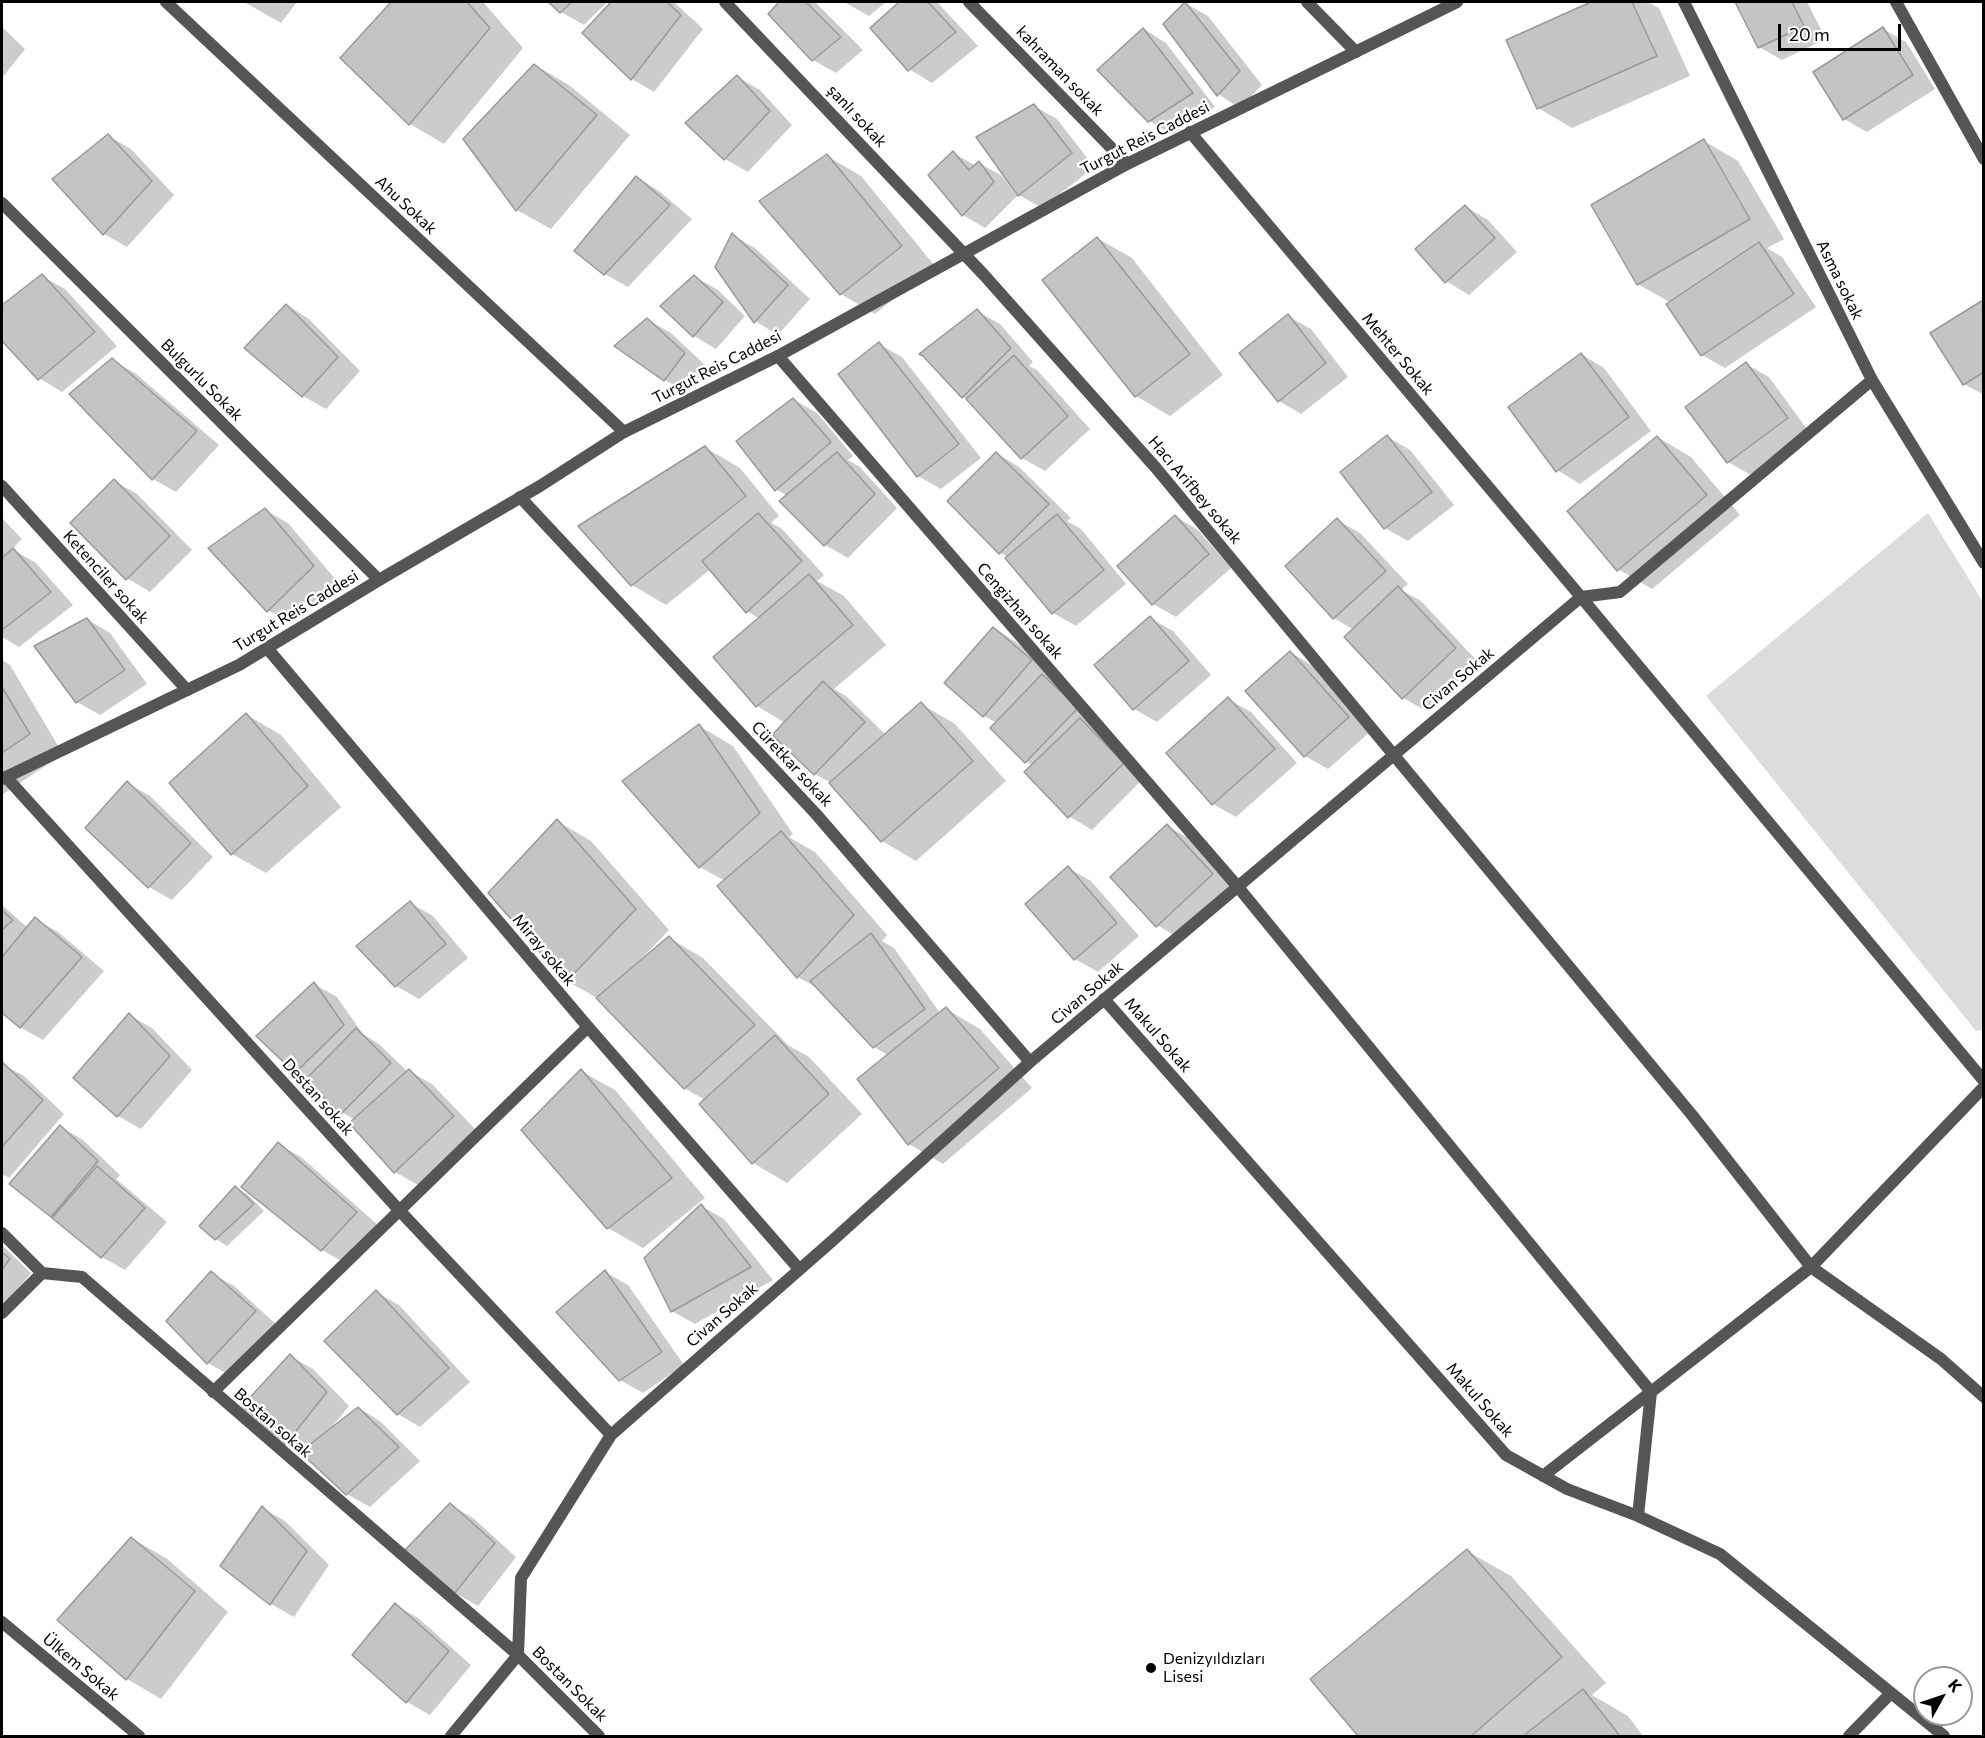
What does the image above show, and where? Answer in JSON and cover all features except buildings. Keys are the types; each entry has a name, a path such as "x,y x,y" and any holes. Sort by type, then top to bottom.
{"street":[{"name":"Ahu Sokak","path":"166,2 624,432"},
{"name":"şanlı sokak","path":"725,2 964,253"},
{"name":"kahraman sokak","path":"969,2 1127,164"},
{"path":"1307,2 1356,52"},
{"name":"Turgut Reis Caddesi","path":"4,778 238,665 520,497 624,432 778,356 1127,164 1356,52 1452,2"},
{"name":"Asma sokak","path":"1684,2 1872,380 1983,563"},
{"path":"1896,2 1983,159"},
{"name":"Mehter Sokak","path":"1190,132 1581,597 1983,1081"},
{"name":"Bulgurlu Sokak","path":"2,203 379,580"},
{"name":"Hacı Arifbey sokak","path":"964,253 1156,468 1692,1115 1811,1267 1941,1359 1983,1397"},
{"name":"Cengizhan sokak","path":"778,356 1238,887 1651,1392"},
{"path":"1581,597 1620,592 1872,380"},
{"name":"Ketenciler sokak","path":"2,486 187,690"},
{"name":"Cüretkar sokak","path":"520,497 816,814 1030,1062"},
{"name":"Civan Sokak","path":"518,1655 521,1578 611,1435 1030,1062 1581,597"},
{"name":"Miray sokak","path":"267,648 588,1027 799,1269"},
{"name":"Destan sokak","path":"4,778 399,1210 611,1435"},
{"name":"Makul Sokak","path":"1104,999 1506,1455 1567,1489 1638,1516 1720,1554 1944,1737"},
{"path":"213,1392 588,1027"},
{"path":"1543,1476 1811,1267 1983,1087"},
{"path":"2,1233 42,1273 2,1313"},
{"name":"Bostan sokak","path":"42,1273 82,1277 518,1655"},
{"path":"1638,1516 1651,1392"},
{"name":"Ülkem Sokak","path":"2,1622 139,1737"},
{"path":"451,1737 518,1655"},
{"name":"Bostan Sokak","path":"518,1655 599,1737"},
{"path":"1849,1737 1891,1693"}],"shaded area":[{"path":"1928,513 1983,602 1983,1030 1976,1031 1706,696"}],"place":[{"name":"Denizyıldızları Lisesi","path":"1151,1668"}]}
